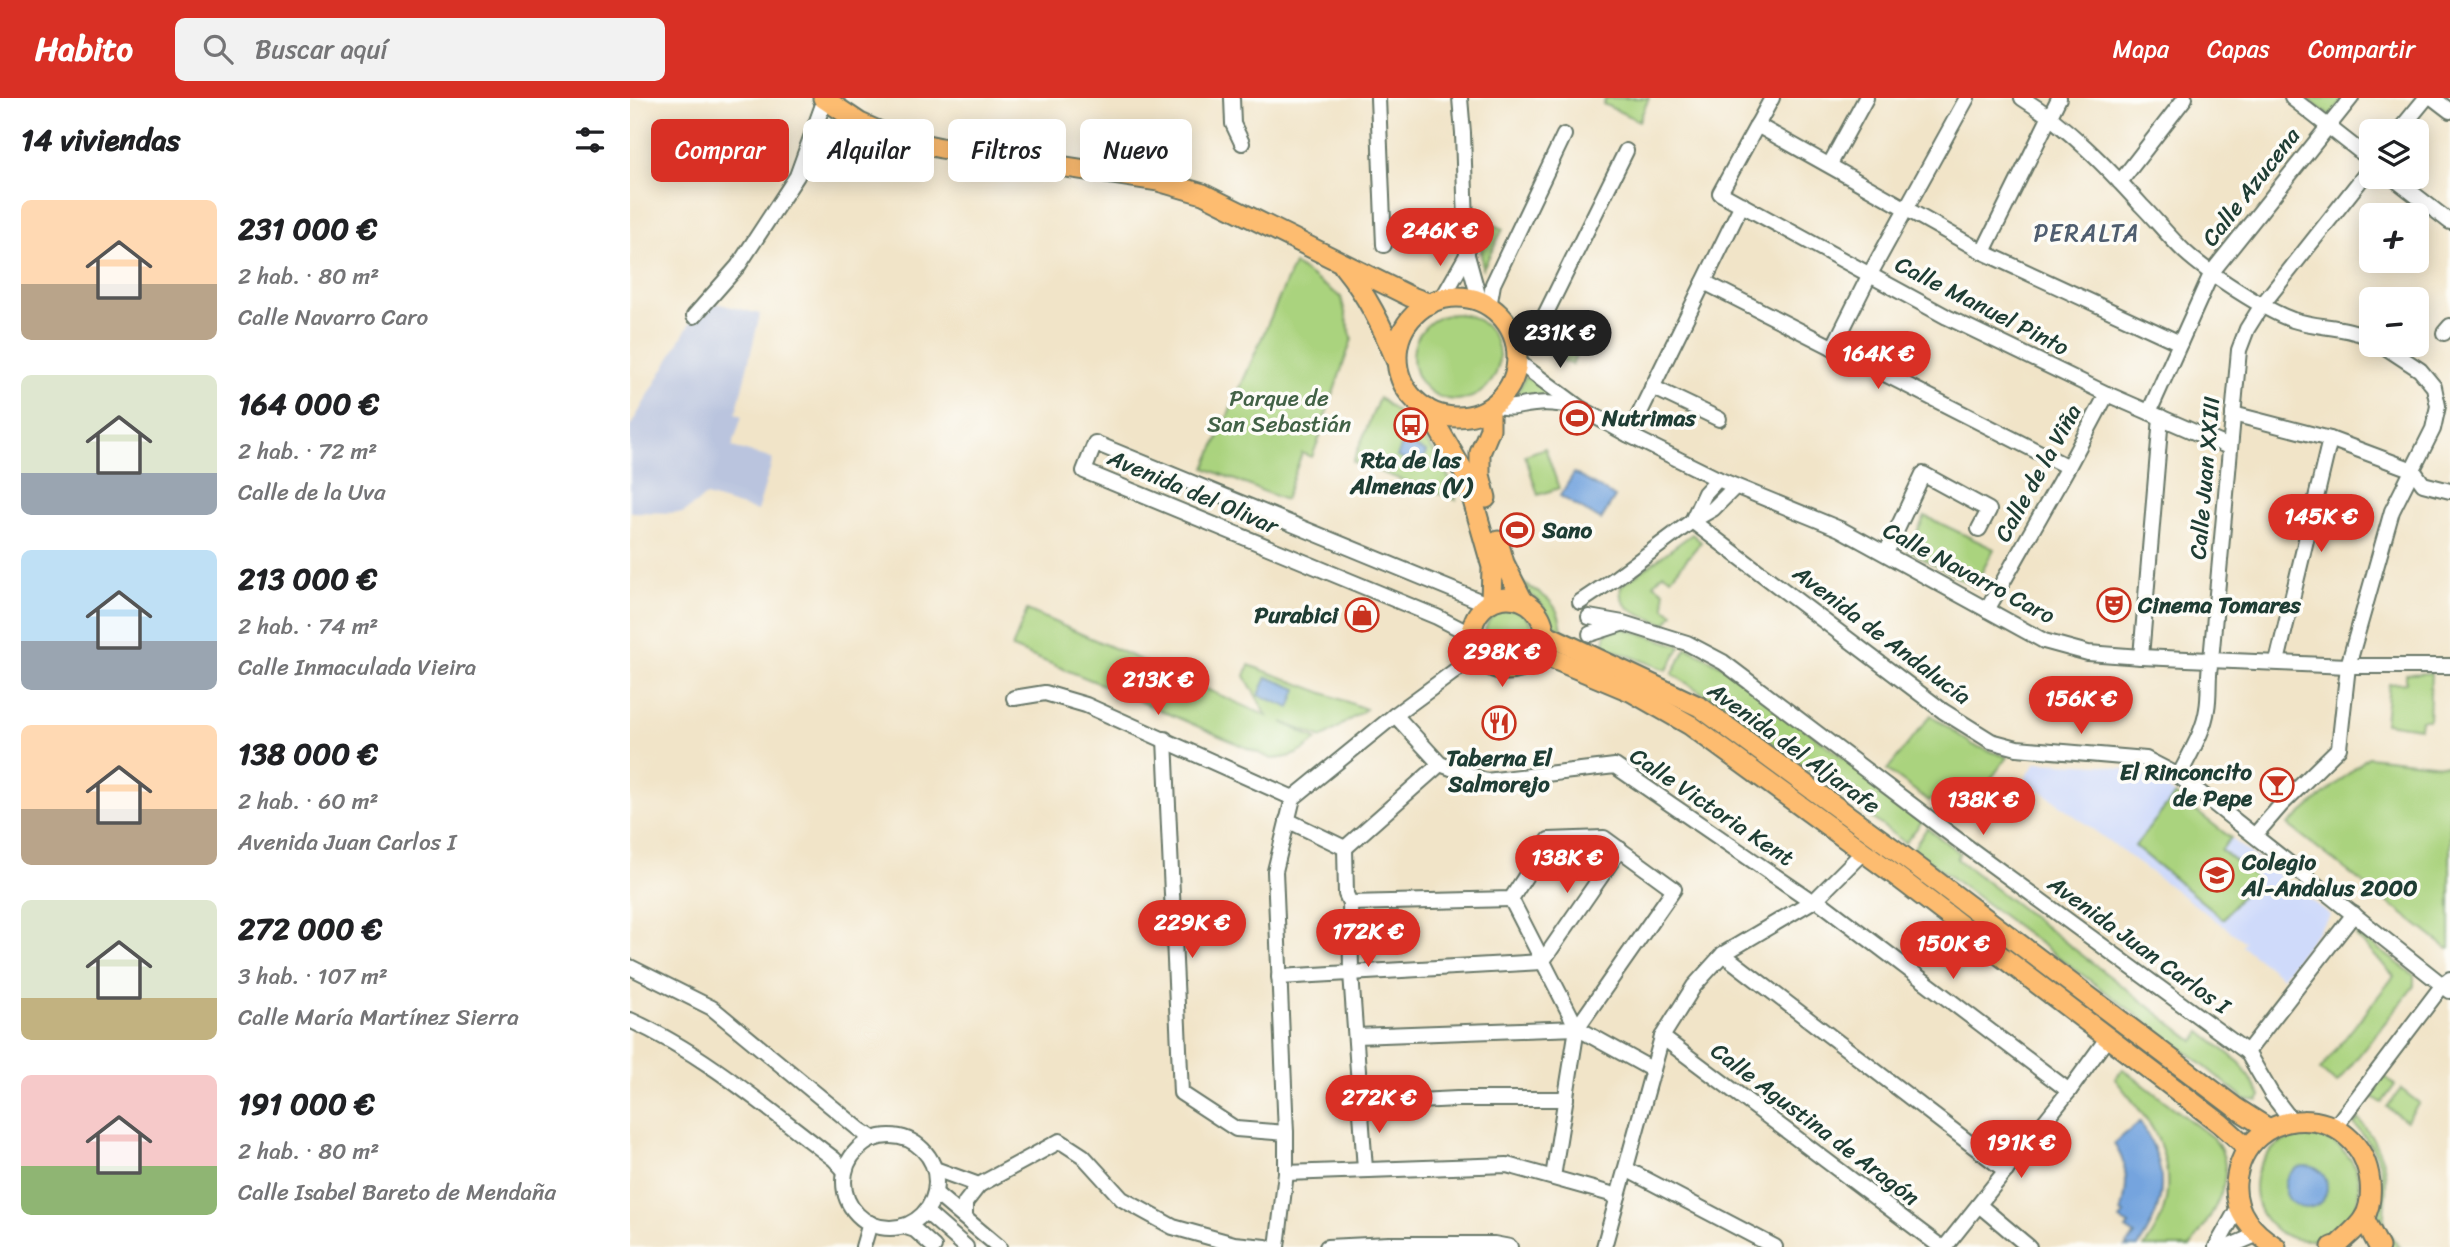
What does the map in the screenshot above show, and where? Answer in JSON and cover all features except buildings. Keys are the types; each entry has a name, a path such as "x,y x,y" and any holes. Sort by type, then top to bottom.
{"main road":[{"path":"824,99 860,123 894,138 941,148 1158,181 1203,194 1339,261 1409,296 1436,301 1461,298 1484,304 1503,318 1512,334 1517,356 1510,386 1491,407 1475,415 1458,418 1427,409 1412,397 1401,381 1384,330 1360,285 1339,261"},
{"path":"1397,363 1398,345 1404,328 1415,314 1436,301"},
{"path":"1491,407 1490,429 1480,453 1480,475 1504,564 1523,601 1539,614 1542,643 1531,662 1521,668 1497,668 1478,654 1472,635 1474,623 1479,612 1489,603 1502,598 1523,601"},
{"path":"1427,409 1466,476 1492,567 1489,603"},
{"name":"Avenida del Aljarafe","path":"1542,643 1690,725 2108,1037 2221,1124 2248,1149"},
{"name":"Avenida del Aljarafe","path":"1542,643 1700,707 1914,864 2236,1108 2269,1129"},
{"path":"2276,1247 2256,1235 2239,1206 2236,1186 2239,1167 2248,1149 2269,1129 2292,1121 2314,1120 2335,1127 2356,1144 2368,1167 2371,1193 2364,1218 2336,1246"},
{"path":"2364,1218 2379,1247"}],"street":[{"path":"1232,98 1233,124 1242,143"},
{"path":"1378,98 1384,245"},
{"path":"1460,98 1467,255 1484,304"},
{"path":"1772,98 1757,125 1983,252 2180,343"},
{"path":"1829,164 1866,98"},
{"path":"1833,348 1870,274 1967,98"},
{"path":"2022,98 2049,115 2120,182 2185,252 2213,272 2262,305 2294,320 2359,332"},
{"path":"1983,252 2059,98"},
{"path":"2120,182 2185,98"},
{"path":"2292,98 2359,151"},
{"name":"Calle Azucena","path":"2141,657 2155,415 2180,343 2213,272 2351,98"},
{"path":"2409,119 2426,98"},
{"path":"2433,98 2450,111"},
{"path":"694,316 738,266 797,176 824,99"},
{"name":"Calle Manuel Pinto","path":"1757,125 1720,193 1947,317 2106,394 2230,447"},
{"path":"1484,304 1564,135"},
{"path":"1517,356 1544,317 1626,151"},
{"name":"Calle Juan XXIII","path":"2179,776 2202,728 2207,709 2208,671 2239,350 2247,329 2262,305 2359,182"},
{"path":"2407,189 2450,222"},
{"path":"1629,435 1742,204"},
{"path":"1436,301 1467,255"},
{"path":"1704,282 2068,467"},
{"name":"Calle Navarro Caro","path":"1517,356 1580,408 1629,435 1735,487 1840,529 2044,641 2088,653 2141,657 2348,666 2450,666"},
{"path":"2255,835 2281,805 2339,748 2348,666 2392,512 2433,429 2438,406 2434,387 2420,370 2400,357"},
{"path":"1652,387 1719,419"},
{"name":"Calle de la Viña","path":"1987,610 2106,394"},
{"name":"Calle Navarro Caro","path":"1491,407 1510,409 1558,403 1580,408"},
{"path":"2233,414 2330,439 2413,470 2423,484 2450,491"},
{"path":"2277,662 2330,439"},
{"name":"Avenida del Olivar","path":"1472,635 1437,617 1084,471 1095,443 1489,603"},
{"path":"1886,553 1923,474 1989,509 1979,529"},
{"path":"1692,521 1705,493 1718,479"},
{"path":"1580,602 1692,521 1713,509 1735,487"},
{"name":"Avenida de Andalucía","path":"1692,521 1942,711 1991,741 2017,748 2146,759 2179,776 2447,985"},
{"name":"Avenida Juan Carlos I","path":"1589,617 1623,623 1686,643 1723,662 1938,825 2247,1052 2272,1095 2292,1121"},
{"path":"1590,634 1623,623"},
{"path":"1277,1247 1286,1173 1286,1133 1275,871 1293,798 1395,715 1478,654"},
{"path":"1014,698 1045,692 1086,705 1293,798"},
{"name":"Calle Victoria Kent","path":"1395,715 1440,764 1486,780 1615,766 1814,900 2069,1091"},
{"path":"1165,739 1181,1093 1236,1129 1286,1133"},
{"path":"1365,1169 1345,848 1440,764"},
{"path":"1287,820 1345,848"},
{"path":"1511,899 1549,841 1604,838 1674,889 1577,1028 1553,1177"},
{"path":"1542,962 1620,849"},
{"path":"1604,1247 1662,1037 1694,986 1723,954 1814,900 1863,852"},
{"path":"1350,903 1511,899"},
{"path":"1511,899 1577,1028"},
{"path":"2247,1052 2354,914"},
{"path":"1723,954 2006,1171"},
{"path":"1279,977 1542,962"},
{"path":"630,967 712,1008 874,1139"},
{"path":"2335,1127 2447,985"},
{"path":"630,1020 661,1034 719,1072 834,1159 845,1171"},
{"path":"1356,1036 1577,1028 1653,1070"},
{"name":"Calle Agustina de Aragón","path":"1662,1037 1943,1247"},
{"path":"1943,1247 2069,1091 2108,1037"},
{"path":"1359,1104 1457,1099 1566,1099"},
{"path":"903,1226 926,1212 935,1193 935,1169 928,1155 911,1141 889,1136 874,1139 856,1151 845,1171 844,1186 848,1201 857,1214 870,1223 880,1227 903,1226 915,1230 934,1247"},
{"path":"965,1217 965,1203 979,1185 1060,1141 1083,1156 1122,1199 1173,1227 1234,1244 1266,1247"},
{"path":"1286,1173 1507,1165 1619,1196"},
{"path":"935,1169 979,1185"},
{"path":"1626,1170 1775,1247"},
{"path":"935,1193 999,1247"},
{"path":"1979,1205 2029,1247"},
{"path":"2216,1247 2239,1206"},
{"path":"926,1212 966,1247"},
{"path":"863,1247 870,1223"},
{"path":"2228,1247 2256,1235"},
{"path":"1327,1247 1510,1247"}],"shaded area":[{"path":"707,301 760,314 736,414 742,416 732,447 773,459 757,511 706,496 683,513 630,512 630,427 694,316"},
{"name":"Colegio Al-Andalus 2000","path":"2036,762 2101,765 2135,771 2165,787 2330,915 2282,977 2242,946 2245,942 2025,779"}],"green space":[{"path":"1606,98 1649,98 1639,121 1603,104"},
{"path":"2306,98 2344,98 2330,116"},
{"path":"1485,221 1503,229 1482,270 1481,232"},
{"name":"Parque de San Sebastián","path":"1294,264 1341,297 1352,339 1312,457 1302,453 1285,500 1205,468"},
{"path":"1456,314 1473,317 1487,326 1496,340 1499,357 1496,374 1487,388 1473,397 1456,400 1439,397 1425,388 1416,374 1413,357 1416,340 1425,326 1439,317"},
{"path":"1549,332 1580,347 1572,365 1541,350"},
{"path":"1525,377 1558,396 1539,396 1513,402"},
{"path":"1379,398 1427,442 1445,469 1456,500 1353,462"},
{"path":"1545,448 1559,488 1538,495 1525,455"},
{"path":"1925,516 1994,549 1974,587 1908,550"},
{"path":"1692,534 1701,542 1671,578 1663,573 1654,584 1664,591 1665,608 1673,613 1666,624 1634,612 1623,601 1621,586"},
{"path":"1519,581 1553,605 1562,630 1580,638 1581,643 1557,629 1540,602 1524,592"},
{"path":"1027,610 1267,716 1245,676 1249,665 1366,709 1322,738 1282,722 1317,740 1296,754 1272,759 1012,648"},
{"path":"1509,610 1518,611 1526,617 1532,625 1532,643 1526,651 1518,657 1509,658 1500,657 1492,651 1486,643 1485,634 1486,625 1492,617 1500,611"},
{"path":"1623,628 1681,646 1667,670 1603,646 1606,633"},
{"path":"1687,647 1721,665 1924,819 1905,843 1728,709 1672,674"},
{"path":"2431,673 2429,720 2421,720 2420,728 2385,723 2389,684 2406,683 2406,674"},
{"path":"1931,715 1973,745 2007,757 1963,817 1934,796 1929,801 1887,770"},
{"path":"2368,757 2450,766 2448,949 2288,825"},
{"path":"2175,795 2231,838 2221,850 2256,877 2223,919 2135,846"},
{"path":"1927,828 1960,853 1957,859 2194,1041 2201,1032 2240,1063 2261,1096 2258,1101 2245,1099 2193,1057 1913,849"},
{"path":"2358,934 2414,975 2414,986 2337,1083 2320,1070 2394,976 2356,936"},
{"path":"2123,1069 2213,1138 2221,1151 2225,1165 2221,1194 2190,1247 2144,1247 2160,1220 2167,1192 2167,1177 2155,1133 2115,1079"},
{"path":"2384,1076 2395,1085 2382,1103 2370,1095"},
{"path":"2401,1089 2419,1103 2406,1121 2387,1107"},
{"path":"2359,1119 2377,1147 2385,1170 2383,1227 2400,1247 2388,1247 2379,1227 2381,1169 2372,1148 2354,1124"},
{"path":"2307,1136 2327,1140 2344,1151 2355,1168 2359,1188 2355,1208 2344,1225 2327,1236 2307,1240 2287,1236 2270,1225 2259,1208 2255,1188 2259,1168 2270,1151 2287,1140"}],"water":[{"path":"1403,442 1426,452 1421,466 1397,457"},
{"path":"1574,473 1615,497 1601,520 1560,496"},
{"path":"1267,677 1297,689 1290,708 1259,695"},
{"path":"2140,1122 2156,1154 2161,1185 2155,1215 2148,1231 2138,1247 2125,1247 2135,1235 2126,1229 2129,1225 2120,1220 2124,1214 2121,1212 2126,1176 2114,1143"},
{"path":"2306,1166 2321,1172 2327,1187 2321,1202 2306,1208 2291,1202 2285,1187 2291,1172"}],"place":[{"name":"Nutrimas","path":"1577,418"},
{"name":"Rta de las Almenas (V)","path":"1411,425"},
{"name":"Sano","path":"1517,530"},
{"name":"Cinema Tomares","path":"2114,605"},
{"name":"Purabici","path":"1362,615"},
{"name":"Taberna El Salmorejo","path":"1499,723"},
{"name":"El Rinconcito de Pepe","path":"2277,785"},
{"name":"Colegio Al-Andalus 2000","path":"2217,875"}],"district":[{"name":"PERALTA","path":"2087,233"}]}
